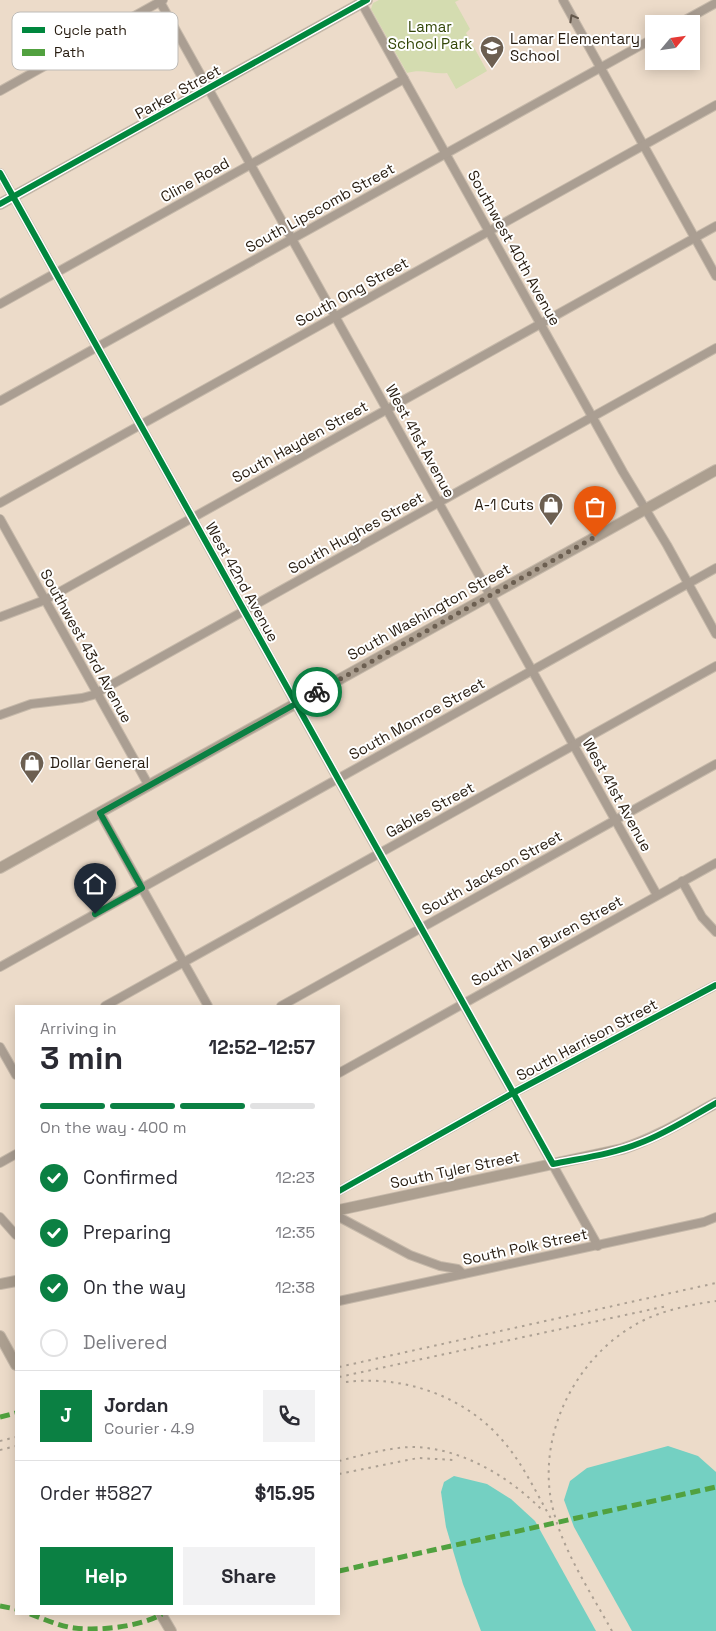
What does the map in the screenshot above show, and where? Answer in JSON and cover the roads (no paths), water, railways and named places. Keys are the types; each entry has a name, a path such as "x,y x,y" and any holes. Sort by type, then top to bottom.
{"main road":[{"name":"Parker Street","path":"0,204 209,89 363,1"},
{"name":"South Washington Street","path":"0,868 716,470"},
{"name":"South Tyler Street","path":"340,1210 622,1149 641,1143 666,1131 716,1103"},
{"path":"0,1284 15,1281"},
{"path":"0,1336 15,1363"},
{"path":"163,1615 171,1631"}],"street":[{"path":"563,0 716,276"},
{"path":"141,12 161,1"},
{"name":"West 41st Avenue","path":"161,1 167,12"},
{"name":"Southwest 40th Avenue","path":"363,1 404,79 540,324 716,634"},
{"path":"694,15 716,3"},
{"name":"West 41st Avenue","path":"178,32 657,895"},
{"name":"South Lipscomb Street","path":"0,402 645,43"},
{"path":"0,91 38,70"},
{"name":"Cline Road","path":"0,304 404,79"},
{"name":"South Ong Street","path":"0,503 716,105"},
{"name":"West 42nd Avenue","path":"0,173 598,1246"},
{"name":"South Hayden Street","path":"0,617 45,600 716,226"},
{"name":"South Hughes Street","path":"0,715 31,704 82,698 97,693 716,348"},
{"name":"Southwest 43rd Avenue","path":"0,519 149,786"},
{"name":"South Monroe Street","path":"0,967 716,568"},
{"name":"Gables Street","path":"107,1005 716,666"},
{"name":"South Jackson Street","path":"283,1005 716,764"},
{"path":"100,813 207,1005"},
{"name":"South Van Buren Street","path":"340,1072 716,863"},
{"path":"682,881 702,917 716,932"},
{"name":"South Harrison Street","path":"340,1190 513,1093 716,985"},
{"path":"0,1047 15,1074"},
{"path":"8,1060 15,1056"},
{"path":"0,1164 15,1155"},
{"path":"0,1217 15,1234"},
{"path":"340,1218 410,1255 440,1266 458,1269 463,1274"},
{"name":"South Polk Street","path":"340,1301 598,1246 716,1218"}],"water":[{"path":"668,1446 698,1456 716,1472 716,1631 632,1631 574,1527 564,1500 570,1481 587,1468"},
{"path":"454,1476 487,1484 511,1499 535,1521 596,1631 481,1631 463,1584 446,1527 441,1492 444,1482"}],"railway":[{"path":"340,1367 716,1283"},
{"path":"612,1631 570,1554 552,1505 549,1479 550,1453 555,1427 577,1380 593,1359 612,1341 633,1326 653,1316 684,1307 716,1301"},
{"path":"340,1377 667,1306"},
{"path":"346,1382 390,1382 411,1386 432,1392 471,1412 488,1425 511,1450 553,1522"},
{"path":"0,1441 15,1437"},
{"path":"0,1450 15,1446"},
{"path":"340,1461 375,1452 411,1447 447,1452 465,1458 498,1475 514,1485 541,1509"},
{"path":"340,1474 418,1458 454,1460"}],"place":[{"name":"Lamar Elementary School","path":"492,69"},
{"name":"A-1 Cuts","path":"551,526"},
{"name":"Dollar General","path":"32,784"}],"park label":[{"name":"Lamar School Park","path":"430,36"}]}
